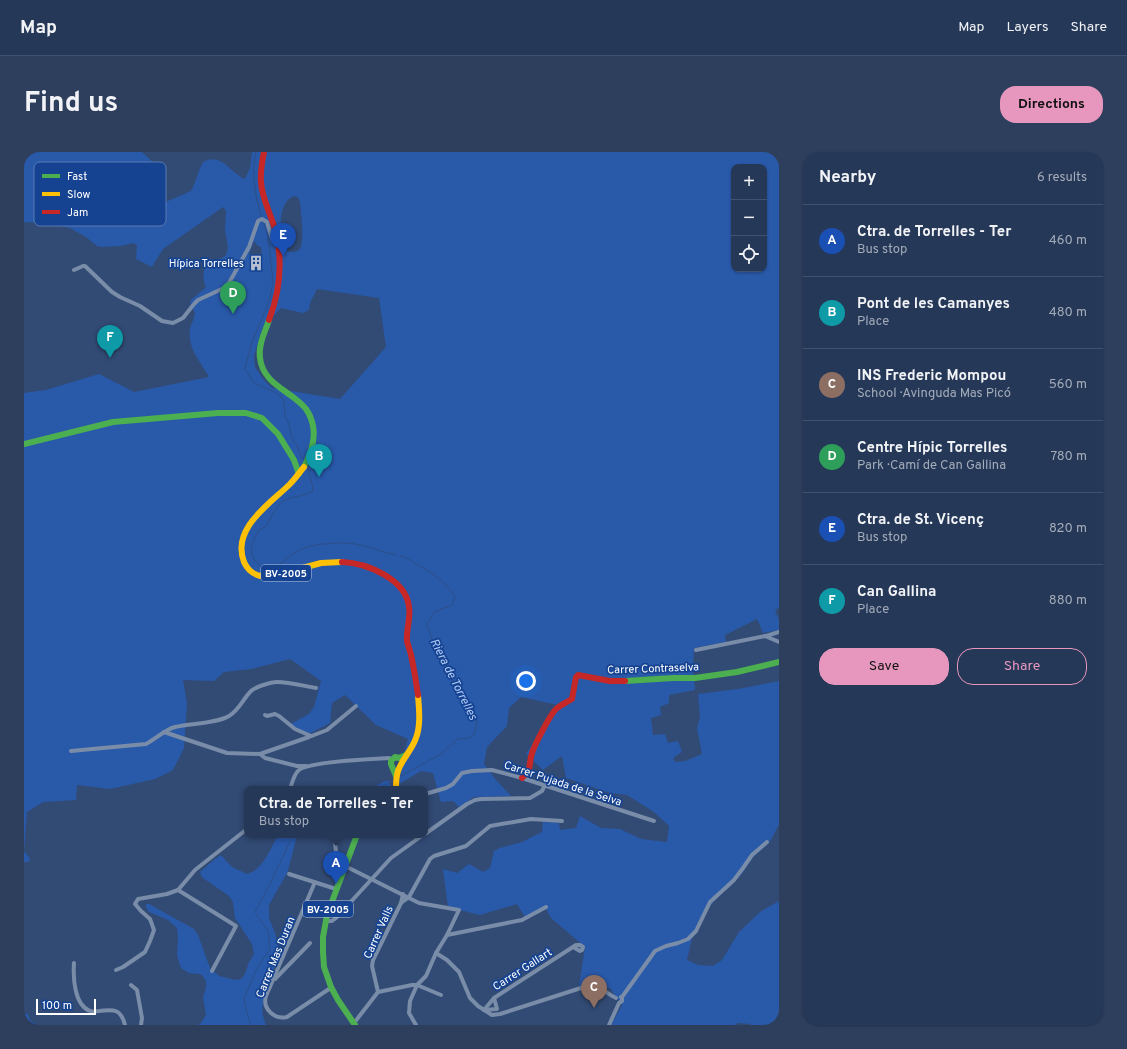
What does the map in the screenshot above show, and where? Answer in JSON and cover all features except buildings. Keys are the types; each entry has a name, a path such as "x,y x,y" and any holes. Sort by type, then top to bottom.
{"main road":[{"name":"BV-2005","path":"264,152 260,168 261,192 278,244 280,270 279,289 260,351 261,366 266,374 275,383 299,402 308,412 311,418 314,436 311,449 299,474 251,523 242,543 242,554 245,565 252,573 265,578 329,562 350,562 372,569 391,579 402,588 406,594 409,604 410,617 407,639 414,668 419,717 417,735 411,748 397,763 396,786"},
{"path":"24,444 107,423 218,413 246,413 262,418 278,434 294,460 299,474"},
{"name":"Carrer Contraselva","path":"522,778 529,773 531,768 531,754 551,716 555,710 572,699 576,677 578,675 610,681 696,678 737,672 779,662"},
{"name":"BV-2005","path":"354,1024 342,1006 327,978 324,965 324,928 329,906 357,838"}],"street":[{"path":"74,270 85,266 112,292 140,306 162,321 169,323 176,322 186,315 198,300 224,288 230,283 251,242 256,224 262,220 268,224 272,239 278,244"},
{"name":"Carrer Contraselva","path":"696,650 779,632"},
{"path":"766,636 779,642"},
{"path":"71,751 146,744 174,727 228,717 237,710 251,691 276,682 316,688"},
{"path":"164,732 227,753 260,754 327,730 356,706"},
{"path":"265,715 275,714 295,729 312,736"},
{"path":"260,754 266,758 297,766 388,758 397,763"},
{"path":"291,786 296,773 306,766"},
{"name":"Carrer Pujada de la Selva","path":"428,793 446,788 453,784 462,773 492,770 545,785 654,821"},
{"path":"428,831 475,800 530,798 542,791 545,785"},
{"name":"Carrer Valls","path":"401,903 409,898 430,859 434,856 466,846 490,826 531,819 562,821"},
{"path":"116,970 145,952 154,930 150,919 135,904 138,899 168,894 178,890 195,870 244,831"},
{"path":"334,838 338,868 342,874"},
{"path":"325,921 332,921 336,918 391,858 418,838"},
{"path":"609,1025 618,1003 622,1001 622,997 655,952 666,946 688,939 696,931 710,902 734,880 752,855 767,842"},
{"path":"345,866 419,903 459,910 447,935 436,952 426,976 417,985 410,1001 409,1013 416,1025"},
{"path":"289,874 336,889"},
{"name":"Carrer Mas Duran","path":"315,882 265,1001 266,1006 278,1018 287,1017 332,987"},
{"path":"178,890 236,926 212,971"},
{"name":"Carrer Valls","path":"378,992 372,966 373,960 401,903 403,894"},
{"path":"447,935 522,920 546,907"},
{"path":"274,981 310,943"},
{"name":"Carrer Gallart","path":"484,1010 494,998 574,947"},
{"path":"436,952 459,972 470,998 478,1006 492,1015 500,1014 582,988 593,986 601,988 616,998 618,1003"},
{"path":"74,963 73,978 78,997 84,1008 92,1012 111,1010 117,1011 123,1017 125,1025"},
{"path":"131,985 137,990 142,1018 141,1025"},
{"path":"354,1024 378,992 417,985 441,995"},
{"path":"616,998 619,996 622,997"},
{"path":"484,1010 498,1009 494,998"}],"shaded area":[{"path":"24,152 142,152 153,162 34,162 34,222 24,222"},
{"path":"252,152 779,152 779,608 775,610 779,620 779,630 763,633 757,619 725,635 726,642 694,648 693,669 695,690 669,695 669,703 660,707 661,715 651,718 653,735 665,734 668,743 678,741 682,752 673,758 675,762 685,761 702,754 697,728 700,718 698,694 738,689 779,681 779,826 766,846 753,857 741,875 716,899 707,910 692,938 687,960 698,965 713,966 722,960 739,932 760,912 779,901 779,1025 751,1025 738,1023 735,1025 611,1025 622,1005 610,988 579,986 585,947 551,918 545,907 525,917 517,904 480,915 448,907 443,869 457,873 469,864 483,872 490,868 494,851 522,842 542,832 543,822 559,823 560,830 576,828 580,816 601,828 620,829 641,839 667,842 669,826 654,812 627,795 610,793 566,778 562,756 543,770 526,754 558,705 521,697 509,708 507,726 487,747 484,764 511,796 474,797 459,807 453,801 441,802 433,773 421,771 399,784 408,739 376,725 345,695 332,703 330,723 307,735 289,725 309,714 314,707 321,681 290,659 251,669 224,672 214,681 183,680 187,704 184,748 173,770 155,779 110,789 77,785 76,800 43,802 27,812 24,851 24,393 46,390 99,374 134,392 209,377 195,354 191,342 190,329 195,314 190,301 206,287 204,275 207,263 225,256 228,249 225,231 226,211 223,207 163,249 152,267 136,259 137,246 134,243 120,246 101,247 97,246 86,237 70,228 61,226 166,226 166,202 191,191 203,162 210,160 221,161 245,179 250,168","holes":["294,196 298,197 300,202 302,242 299,250 292,252 288,251 285,245 281,230 281,221 284,206 288,200","254,241 261,247 262,257 249,254","317,289 379,298 386,347 340,399 272,388 263,379 255,367 254,356 262,329 281,308 303,313 309,310 310,303"]},
{"path":"385,781 389,781 391,786 375,786"},
{"path":"276,838 296,838 287,873 269,905 269,918 275,933 280,954 264,994 262,1012 266,1025 198,1025 206,1015 203,997 206,988 206,981 202,975 189,973 181,968 177,956 177,928 168,920 149,912 146,904 149,904 194,929 198,935 210,968 219,976 235,980 241,979 245,974 249,962 254,954 252,944 235,918 233,902 229,896 203,878 200,872 221,855 232,867 247,874 262,864"},
{"path":"24,851 30,860 28,862 24,862"},
{"path":"24,1014 28,1014 30,1020 37,1025 24,1025"}],"waterway":[{"name":"Riera de Torrelles","path":"256,152 254,185 262,218"},
{"name":"Riera de Torrelles","path":"263,221 268,236 273,282 269,302 252,342 245,369 254,383 280,395 284,402 285,416 289,424 293,441 296,443 304,460"},
{"name":"Riera de Torrelles","path":"308,468 313,491 287,499 276,508 267,525 259,531 254,540 251,549 255,560 263,567 272,568 304,548 336,543 360,545 396,555"},
{"name":"Riera de Torrelles","path":"400,556 410,560 437,577 447,586 455,597 452,605 434,612 427,625 437,652 462,699 469,710 474,714 477,721 474,735 469,738 458,739 441,754 401,776"},
{"name":"Riera de Torrelles","path":"384,786 392,781"},
{"name":"Riera de Torrelles","path":"251,1025 244,999 256,970 270,949 268,931 255,912 292,838"}],"traffic: fast":[{"path":"269,320 260,348 262,367 266,375 272,381 306,409 313,424 313,442 304,467"},
{"path":"24,444 113,422 218,413 246,413 262,418 278,434 294,460 299,474"},
{"path":"625,681 695,678 737,672 779,662"},
{"path":"396,776 391,761 395,757 399,758 406,755"},
{"path":"355,1025 331,987 324,967 323,937 327,915 356,838"}],"traffic: slow":[{"path":"304,467 290,484 263,509 248,528 243,538 241,550 244,562 248,569 254,574 269,577 321,563 342,562"},
{"path":"396,786 398,771 402,762 410,751 418,733 418,695"}],"traffic: jam":[{"path":"264,152 261,171 262,189 276,233 280,266 276,298 269,320"},
{"path":"342,562 352,563 373,569 384,574 401,588 409,607 407,641 411,653 418,695"},
{"path":"522,778 528,772 534,749 550,717 556,709 572,699 576,677 578,675 610,681 625,681"}],"place":[{"name":"Ctra. de St. Vicenç","path":"283,256"},
{"name":"Hípica Torrelles","path":"256,263"},
{"name":"Centre Hípic Torrelles","path":"233,314"},
{"name":"Can Gallina","path":"110,358"},
{"name":"Pont de les Camanyes","path":"319,477"},
{"name":"Ctra. de Torrelles - Ter","path":"336,884"},
{"name":"INS Frederic Mompou","path":"594,1008"}]}
